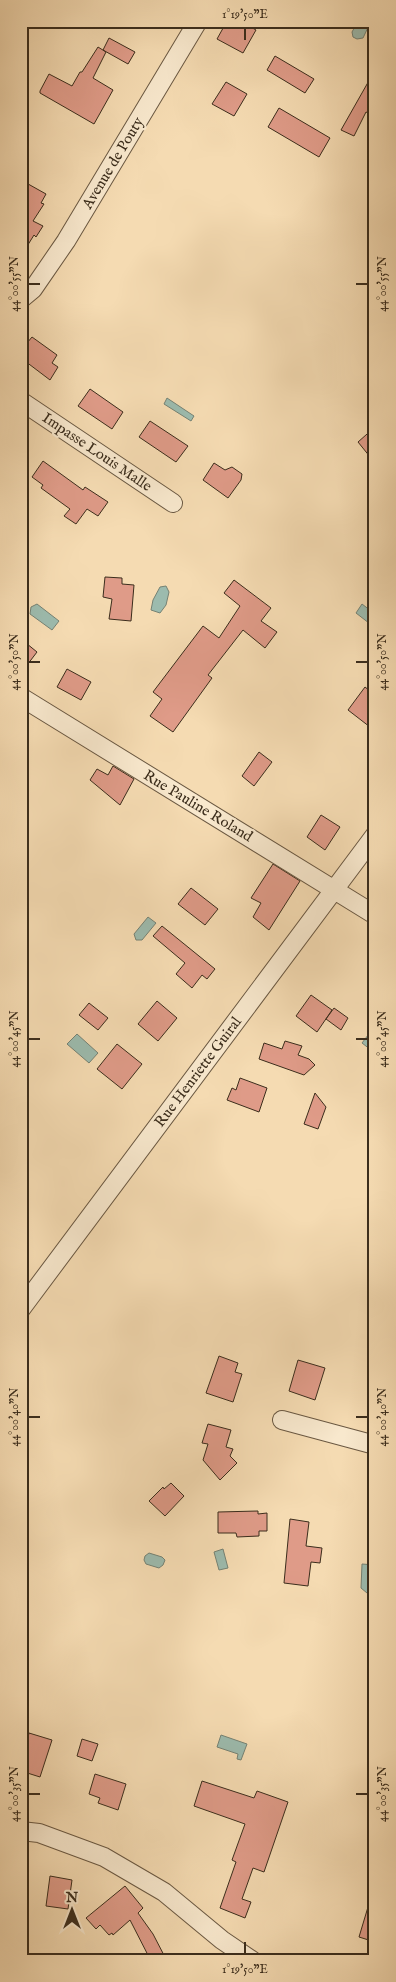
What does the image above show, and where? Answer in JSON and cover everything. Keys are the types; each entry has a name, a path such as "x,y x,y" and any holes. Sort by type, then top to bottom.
{"street":[{"name":"Avenue de Pouty","path":"21,299 33,289 66,241 198,21"},
{"name":"Impasse Louis Malle","path":"21,401 173,503"},
{"name":"Rue Pauline Roland","path":"21,698 375,915"},
{"name":"Rue Henriette Guiral","path":"21,1309 375,835"},
{"path":"282,1420 375,1446"},
{"path":"21,1831 39,1832 104,1857 164,1892 222,1940 253,1961"}],"shaded area":[{"path":"358,21 371,21 363,38 357,39 353,37 352,32"},
{"path":"167,398 194,416 191,421 164,404"},
{"path":"166,586 169,592 166,605 160,613 151,610 153,600 160,587"},
{"path":"37,604 59,621 52,630 30,614 31,607"},
{"path":"362,604 375,614 374,627 356,613"},
{"path":"148,917 156,923 142,940 136,940 134,934"},
{"path":"375,1026 375,1046 371,1050 362,1043"},
{"path":"77,1034 98,1053 89,1063 67,1044"},
{"path":"223,1549 228,1568 219,1570 214,1552"},
{"path":"149,1553 162,1557 165,1560 163,1565 159,1568 146,1564 145,1556"},
{"path":"362,1564 375,1565 373,1589 367,1593 361,1588"},
{"path":"221,1735 247,1744 241,1760 237,1759 238,1754 217,1747"}],"building":[{"path":"227,21 240,21 256,30 243,53 217,39"},
{"path":"109,38 135,52 128,64 103,50"},
{"path":"98,47 106,52 93,78 113,90 94,124 40,93 40,91 49,74 72,86"},
{"path":"275,56 314,79 305,93 267,70"},
{"path":"375,70 375,116 366,112 354,136 341,130"},
{"path":"226,82 247,94 234,116 212,104"},
{"path":"279,108 330,138 319,157 268,127"},
{"path":"21,180 46,194 41,203 44,204 33,221 43,226 36,237 34,235 21,256"},
{"path":"32,337 57,355 52,363 58,367 50,380 21,358 21,339 27,343"},
{"path":"90,389 123,412 112,429 78,406"},
{"path":"150,421 188,446 176,462 139,437"},
{"path":"375,427 375,463 358,442"},
{"path":"43,461 83,490 85,487 108,502 98,516 87,509 76,524 64,516 70,509 41,488 43,485 32,477"},
{"path":"214,463 225,470 232,467 242,474 241,480 228,498 203,480"},
{"path":"105,577 122,578 122,584 134,585 131,621 109,619 112,599 103,597"},
{"path":"234,580 271,608 261,621 277,632 265,648 243,630 208,675 212,678 173,732 150,716 162,699 153,692 203,626 219,638 240,606 224,593"},
{"path":"21,639 37,652 21,673"},
{"path":"67,669 91,682 81,700 57,687"},
{"path":"365,687 375,695 375,721 370,727 348,710"},
{"path":"259,752 272,762 254,786 242,776"},
{"path":"113,766 134,779 120,805 90,780 97,769 108,775"},
{"path":"321,815 340,827 325,850 307,837"},
{"path":"273,864 300,881 269,930 253,917 261,903 251,898"},
{"path":"191,888 218,909 205,925 178,904"},
{"path":"162,926 215,969 207,979 202,975 192,988 176,974 185,963 153,936"},
{"path":"311,995 332,1010 317,1032 296,1016"},
{"path":"157,1001 177,1018 158,1041 138,1024"},
{"path":"89,1003 108,1018 98,1030 79,1015"},
{"path":"334,1008 348,1018 341,1030 326,1019"},
{"path":"285,1041 302,1046 298,1055 309,1059 315,1065 304,1075 259,1059 264,1043 282,1049"},
{"path":"117,1044 142,1064 122,1089 97,1069"},
{"path":"240,1078 267,1088 259,1112 227,1100 232,1088 236,1090"},
{"path":"315,1093 326,1107 318,1129 304,1124"},
{"path":"219,1356 238,1363 235,1372 242,1374 233,1402 206,1393"},
{"path":"298,1360 325,1368 315,1400 289,1391"},
{"path":"208,1424 231,1430 226,1447 233,1449 230,1456 237,1463 220,1480 203,1460 208,1444 202,1443"},
{"path":"171,1483 184,1496 165,1516 149,1501 163,1487 164,1489"},
{"path":"258,1511 258,1514 267,1513 267,1531 259,1531 259,1536 237,1537 236,1533 218,1533 218,1512"},
{"path":"290,1519 309,1522 306,1546 322,1548 320,1563 311,1562 308,1586 284,1583"},
{"path":"29,1733 52,1740 40,1777 21,1771 21,1745 27,1742"},
{"path":"82,1739 98,1744 92,1761 77,1756"},
{"path":"95,1774 126,1784 118,1810 98,1803 100,1798 89,1794"},
{"path":"202,1781 254,1798 257,1791 288,1802 264,1872 253,1868 242,1899 251,1902 245,1918 220,1908 236,1862 232,1860 245,1824 194,1806"},
{"path":"50,1876 72,1880 68,1909 46,1906"},
{"path":"125,1886 143,1908 138,1913 153,1934 167,1961 151,1961 130,1920 113,1935 112,1933 109,1935 100,1925 96,1929 86,1918"},
{"path":"371,1897 375,1897 375,1942 359,1937"}]}
